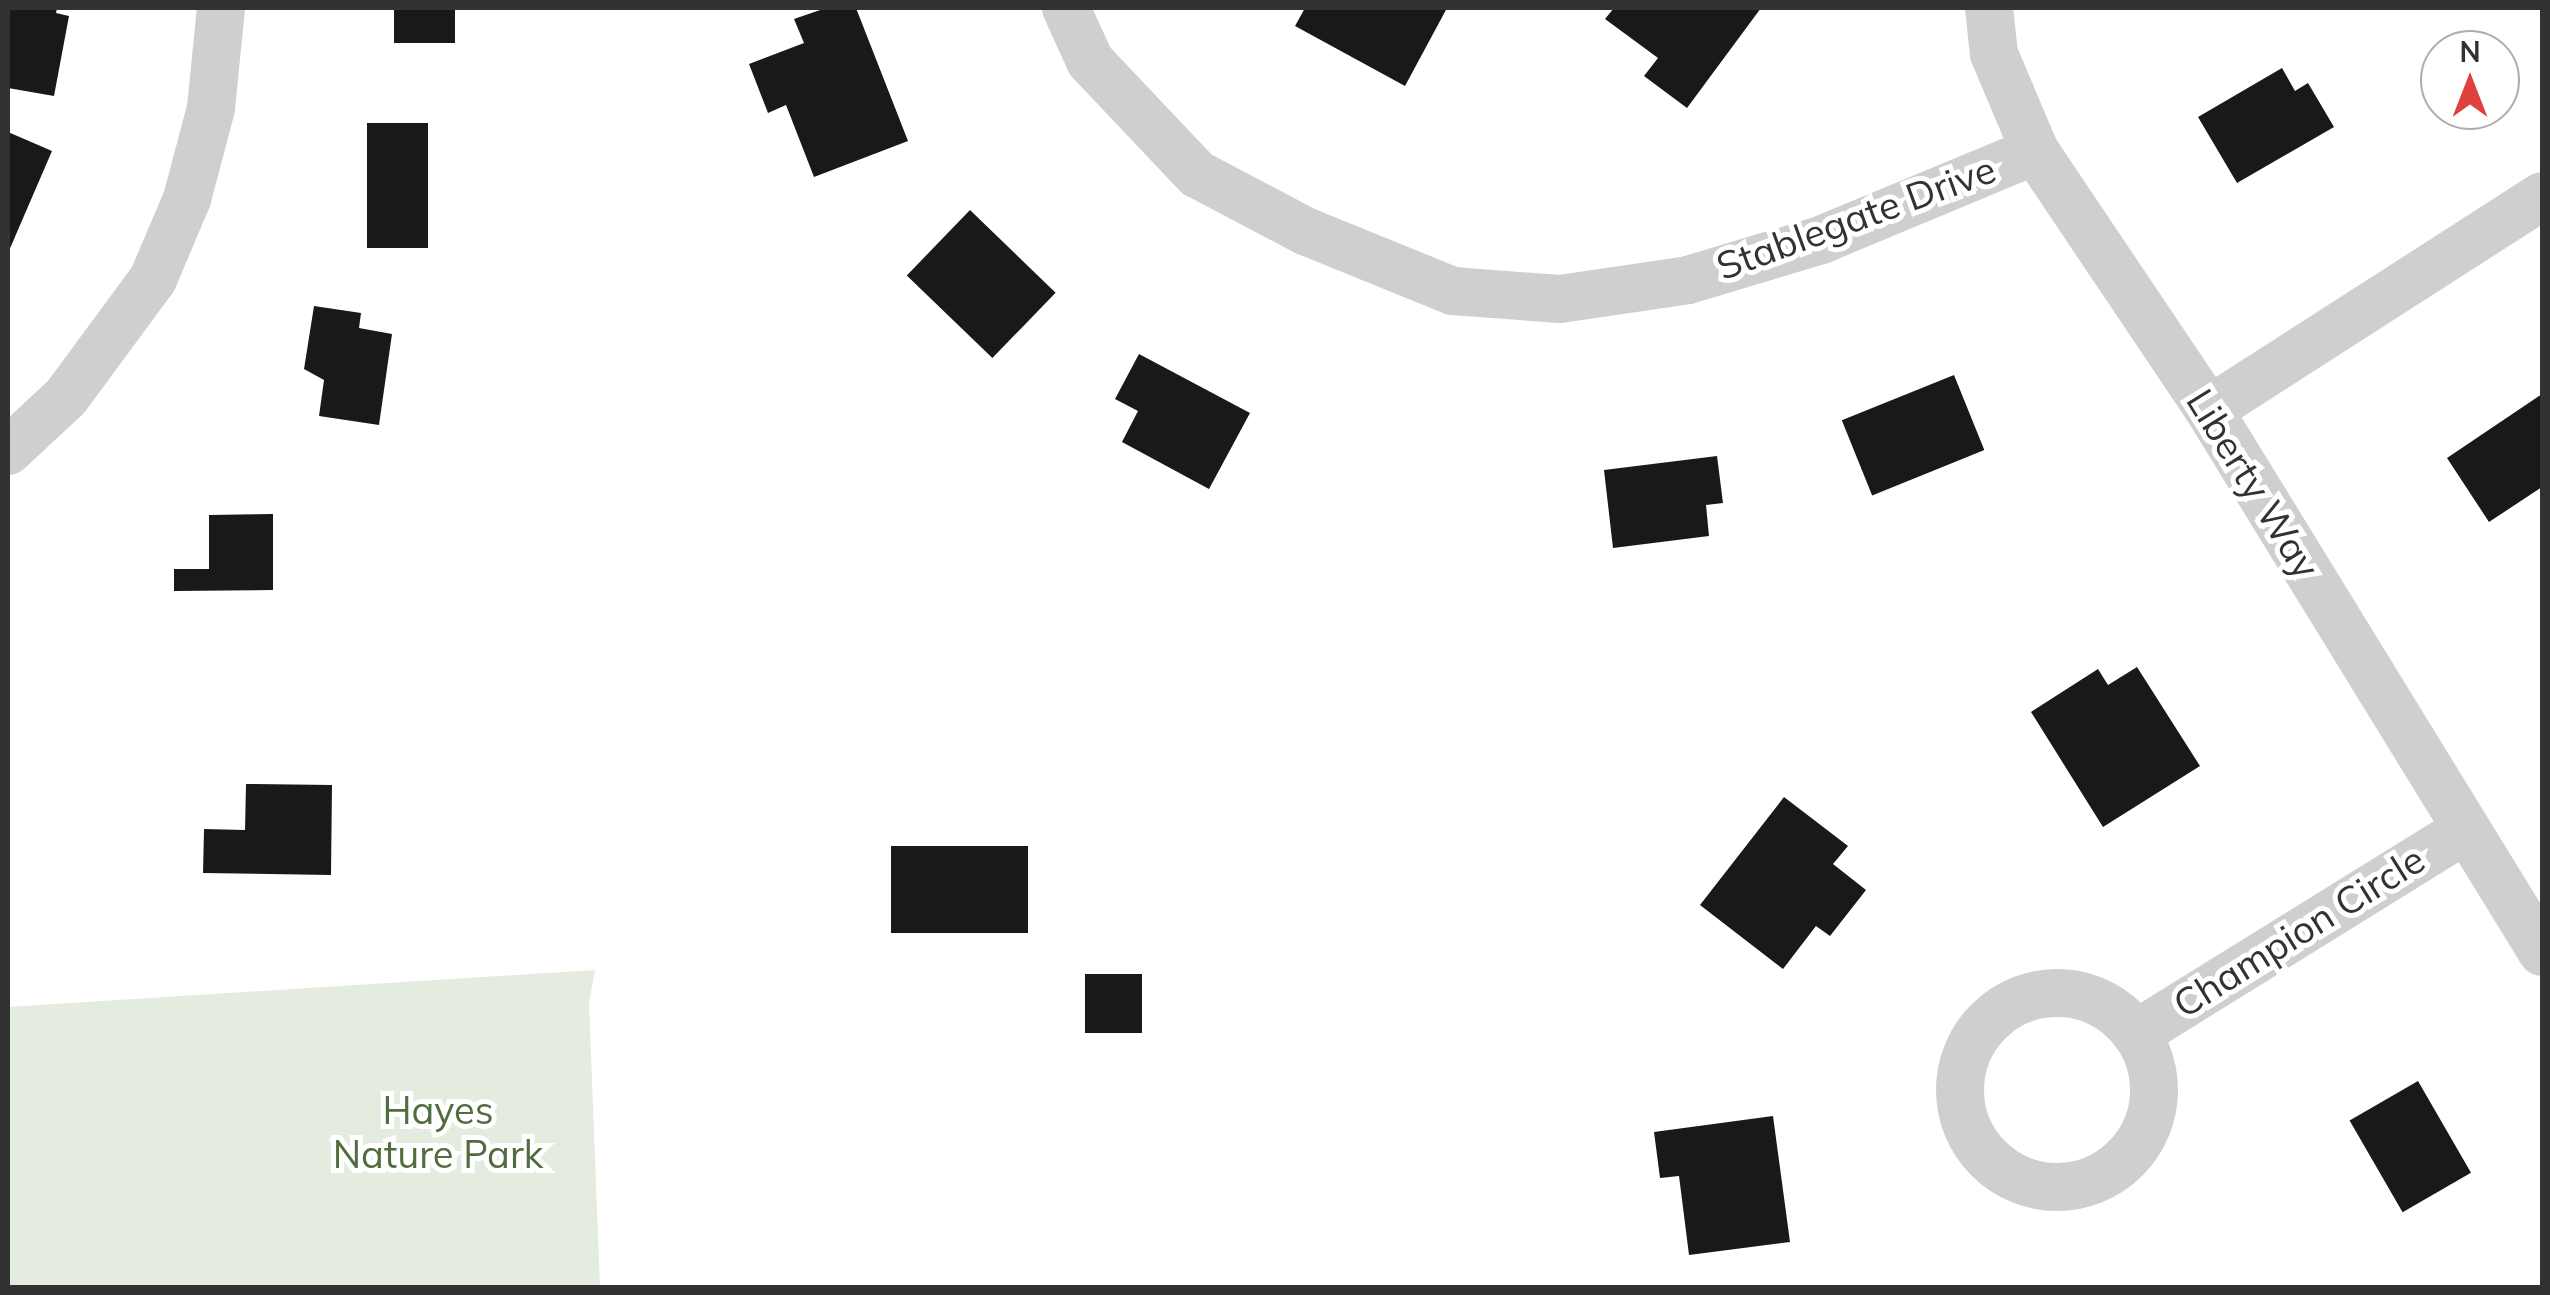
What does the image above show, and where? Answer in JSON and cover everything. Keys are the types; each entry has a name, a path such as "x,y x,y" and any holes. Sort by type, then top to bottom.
{"street":[{"path":"8,451 66,397 153,279 188,199 212,108 221,8"},
{"name":"Stablegate Drive","path":"1066,8 1090,61 1197,174 1305,230 1453,291 1560,299 1688,280 1820,240 2034,151"},
{"name":"Liberty Way","path":"1989,8 1994,54 2034,151 2210,410 2462,831 2542,952"},
{"path":"2210,410 2542,196"},
{"name":"Champion Circle","path":"2136,1034 2462,831"},
{"name":"Champion Circle","path":"2038,994 2066,994 2105,1007 2136,1034 2154,1086 2152,1113 2141,1139 2101,1176 2075,1186 2020,1180 1977,1146 1964,1121 1960,1080 1972,1041 1989,1019 2038,994"}],"green space":[{"name":"Hayes Nature Park","path":"595,970 589,1003 600,1287 8,1287 8,1007"}],"building":[{"path":"8,8 57,8 56,13 69,16 54,96 8,88"},
{"path":"394,8 455,8 455,43 394,43"},
{"path":"826,8 856,8 908,141 814,177 786,105 768,113 749,64 804,43 794,19"},
{"path":"1305,8 1447,8 1405,86 1295,26"},
{"path":"1614,8 1761,8 1687,108 1644,76 1658,58 1605,19"},
{"path":"2282,68 2295,91 2308,83 2334,127 2237,183 2198,117"},
{"path":"367,123 428,123 428,248 367,248"},
{"path":"8,132 52,151 8,253"},
{"path":"970,210 1056,293 992,358 907,275"},
{"path":"314,306 361,313 359,328 392,334 379,425 319,416 324,380 304,369"},
{"path":"1139,354 1250,413 1209,489 1122,442 1138,411 1115,399"},
{"path":"1954,375 1984,450 1872,495 1842,420"},
{"path":"2542,394 2542,487 2489,522 2447,458"},
{"path":"1717,456 1723,503 1706,505 1709,536 1613,548 1604,470"},
{"path":"273,514 273,590 174,591 174,569 209,569 209,515"},
{"path":"2137,667 2200,766 2103,827 2031,712 2098,669 2108,685"},
{"path":"246,784 332,785 331,875 203,873 204,829 245,830"},
{"path":"1784,797 1848,846 1833,864 1866,890 1830,936 1816,926 1783,969 1700,905"},
{"path":"891,846 1028,846 1028,933 891,933"},
{"path":"1085,974 1142,974 1142,1033 1085,1033"},
{"path":"2418,1081 2471,1173 2403,1212 2350,1120"},
{"path":"1773,1116 1790,1242 1689,1255 1679,1176 1660,1178 1654,1132"}]}
